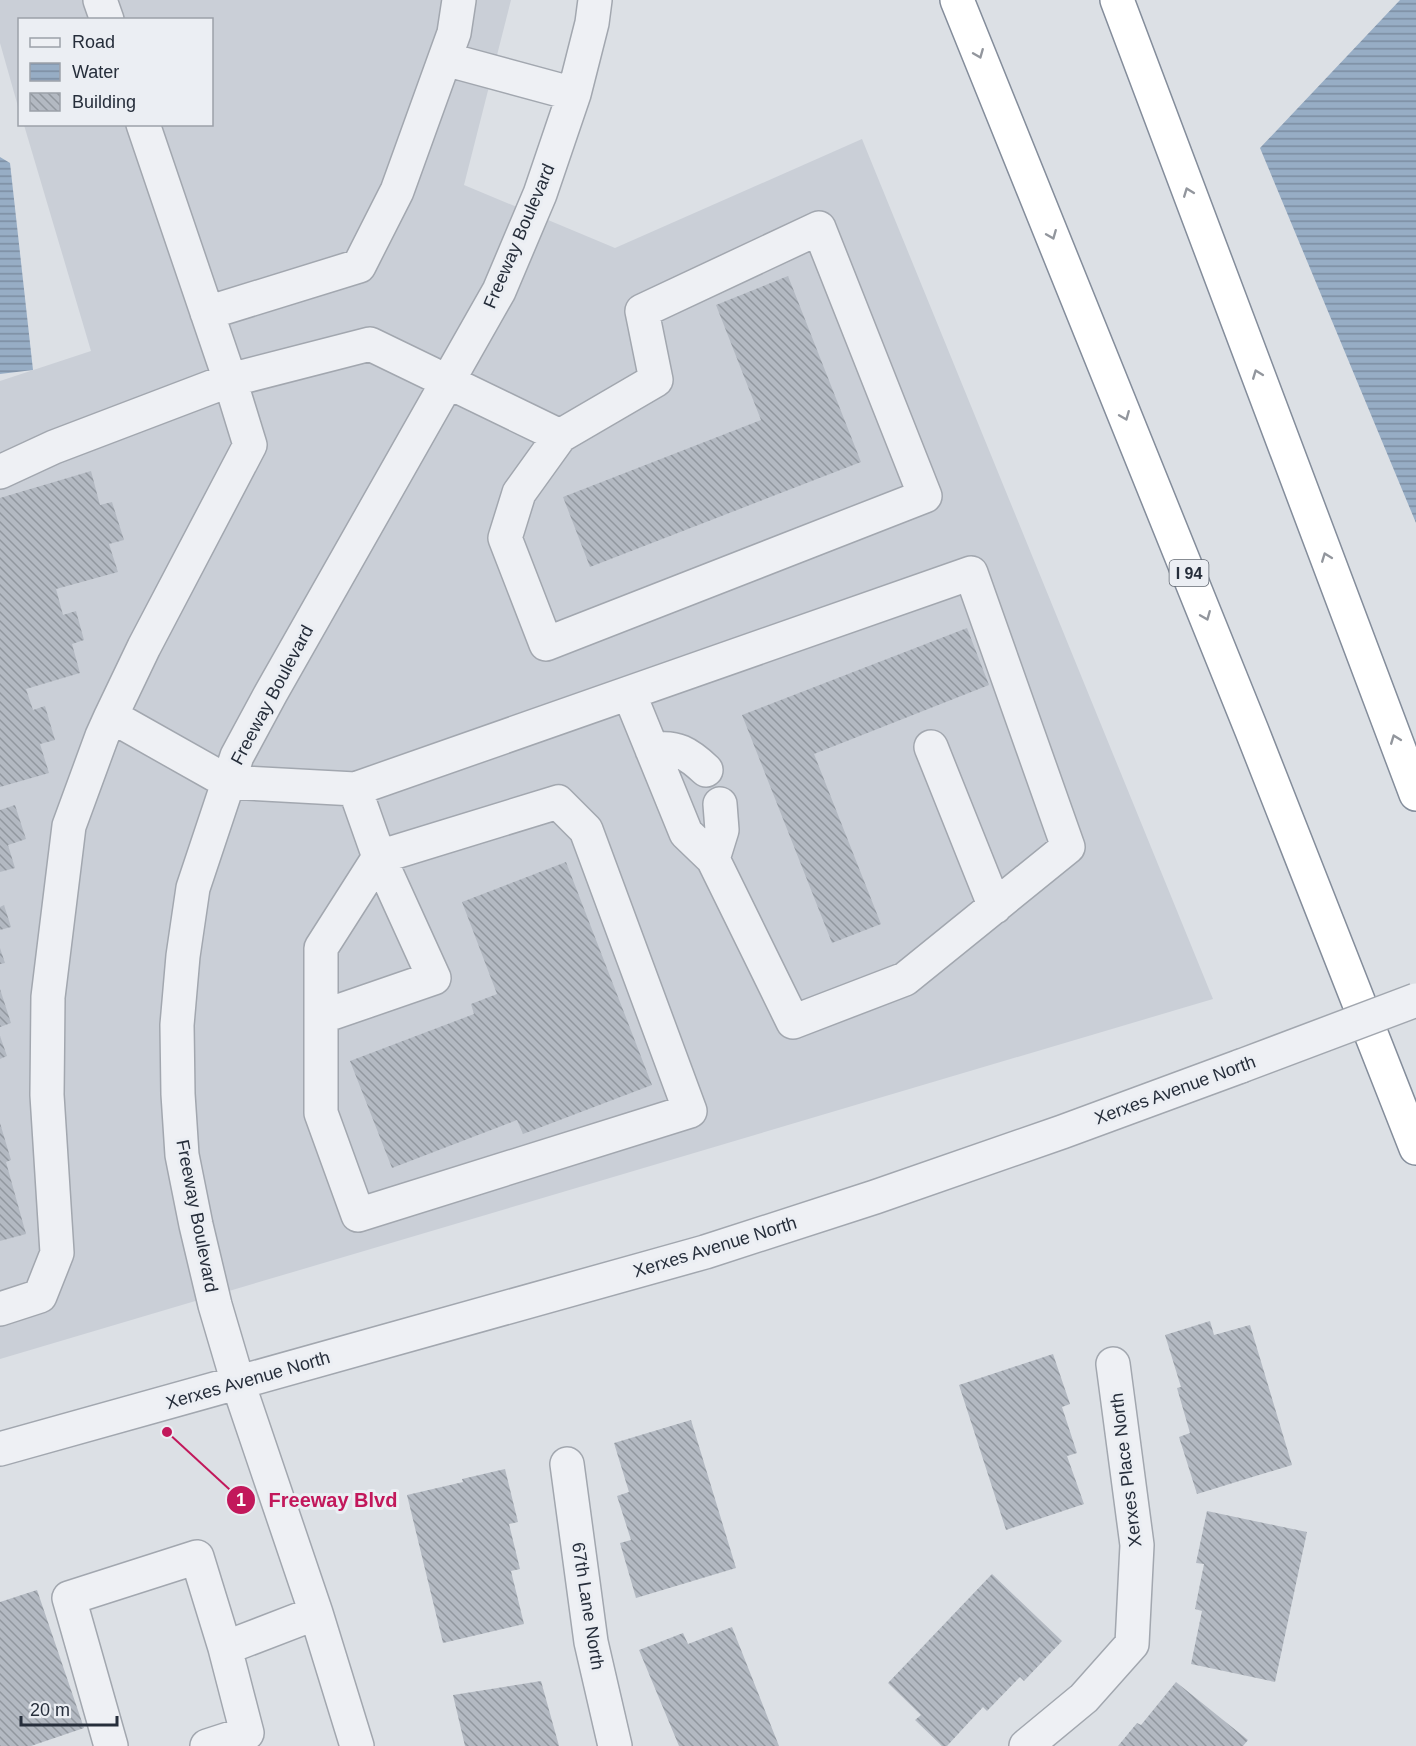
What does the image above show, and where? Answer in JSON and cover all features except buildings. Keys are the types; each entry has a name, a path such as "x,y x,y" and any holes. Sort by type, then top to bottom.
{"highway":[{"name":"I 94","path":"957,0 1252,731 1416,1148"},
{"path":"1107,0 1130,37"},
{"path":"1117,0 1416,794"}],"street":[{"path":"100,0 106,18"},
{"path":"207,313 358,266 397,191 454,33 459,0"},
{"name":"Freeway Boulevard","path":"357,1746 316,1613 238,1383 195,1225 182,1155 177,1048 183,956 193,888 237,756 499,291 540,194 574,94 592,23 595,0"},
{"path":"444,59 574,94"},
{"path":"0,1309 40,1296 57,1253 46,1095 48,997 69,826 102,736 144,646 250,445 144,126"},
{"path":"819,228 925,496 546,644 504,538 519,494 560,436 656,380 642,311 819,228"},
{"path":"0,472 54,447 230,380 370,344 560,436"},
{"path":"111,716 228,782 355,789 971,573 1068,847 906,979 793,1022 713,859 686,833 629,693"},
{"path":"931,747 994,907"},
{"path":"652,750 665,748 691,755 706,770"},
{"path":"321,1017 434,978 380,857 355,789"},
{"path":"558,802 586,830 690,1111 358,1215 321,1113 321,948 380,857 558,802"},
{"path":"713,859 722,830 720,804"},
{"name":"Xerxes Avenue North","path":"0,1449 705,1252 1051,1136 1416,1000"},
{"name":"Xerxes Place North","path":"1026,1746 1084,1698 1132,1644 1137,1545 1113,1364"},
{"name":"67th Lane North","path":"567,1464 591,1642 615,1746"},
{"path":"111,1746 69,1598 197,1557 225,1648 247,1734 207,1746"},
{"path":"225,1648 316,1613"}],"shaded area":[{"path":"0,0 511,0 464,185 615,248 862,139 1213,999 0,1359 0,381 91,351 24,126 213,126 213,18 18,18 18,106 0,43"}],"water":[{"path":"1400,0 1416,0 1416,523 1260,148"},
{"path":"0,157 10,163 33,370 0,374"}],"place":[{"name":"Freeway Blvd","path":"167,1432"}]}
